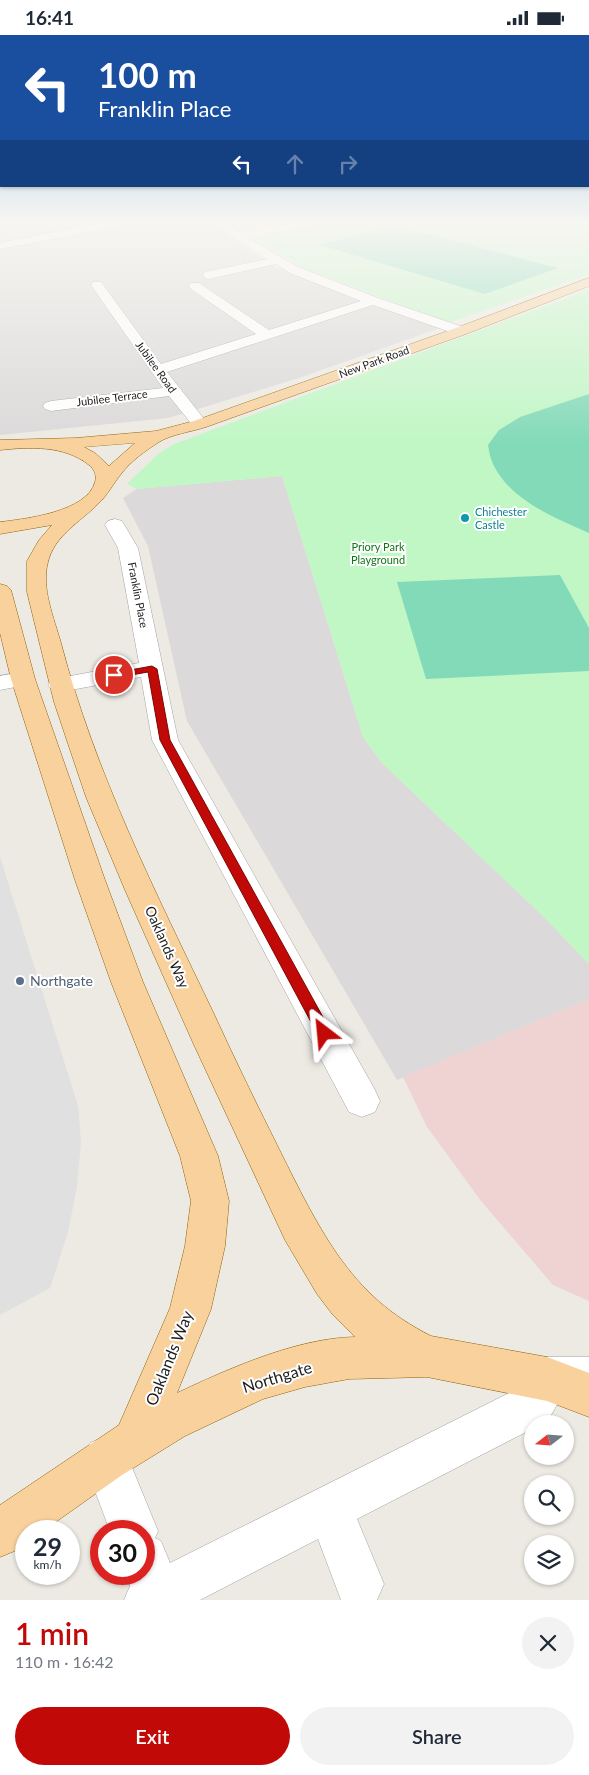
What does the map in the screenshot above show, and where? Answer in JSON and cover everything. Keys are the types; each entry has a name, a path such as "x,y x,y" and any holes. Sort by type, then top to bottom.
{"main road":[{"name":"New Park Road","path":"34,443 76,443 158,436 200,424 549,297"},
{"name":"New Park Road","path":"98,492 117,466 137,449 158,436"},
{"path":"0,528 54,518 77,509 98,492 105,476 103,468 92,457 65,447 34,443 1,445"},
{"name":"Oaklands Way","path":"98,492 64,523 40,554 36,572 39,602 60,685 91,775 227,1078 290,1210 331,1280 358,1310 380,1330 427,1356"},
{"name":"Oaklands Way","path":"0,590 11,681 90,880 127,982 199,1156 210,1201 205,1246 190,1309 120,1450"},
{"name":"Northgate","path":"0,1533 120,1450 170,1420 217,1397 267,1377 305,1366 349,1358 427,1356 568,1379 589,1395"}],"street":[{"name":"Jubilee Road","path":"105,297 157,370 200,424"},
{"path":"211,297 267,335"},
{"path":"363,297 460,331"},
{"path":"157,370 373,301"},
{"name":"Jubilee Terrace","path":"51,406 173,391"},
{"name":"Franklin Place","path":"115,525 128,548 165,740 362,1101"},
{"path":"60,685 152,669"},
{"path":"153,1588 329,1508 531,1406 568,1379"},
{"path":"120,1450 132,1520"},
{"path":"329,1508 359,1584"}],"shaded area":[{"path":"0,297 357,297 440,328 299,378 168,418 0,435"},
{"path":"282,476 363,737 381,762 544,917 589,964 589,999 397,1080 187,721 148,546 123,498 137,489"},
{"name":"Northgate","path":"0,857 78,1106 81,1142 77,1186 68,1232 50,1288 0,1315"},
{"path":"589,999 589,1301 553,1285 481,1201 427,1127 403,1077"}],"green space":[{"path":"380,297 523,297 448,323"},
{"name":"Priory Park Playground","path":"570,297 589,297 589,964 544,917 381,762 363,737 282,476 137,489 127,484 158,454 174,444"},
{"path":"589,394 589,533 548,514 510,488 493,464 488,445 499,430 520,417"},
{"path":"560,575 589,628 589,671 426,679 397,582"}],"place":[{"name":"Chichester Castle","path":"465,518"},
{"name":"Northgate","path":"20,981"}],"route":[{"path":"114,675 152,669 165,740 324,1033"}]}
